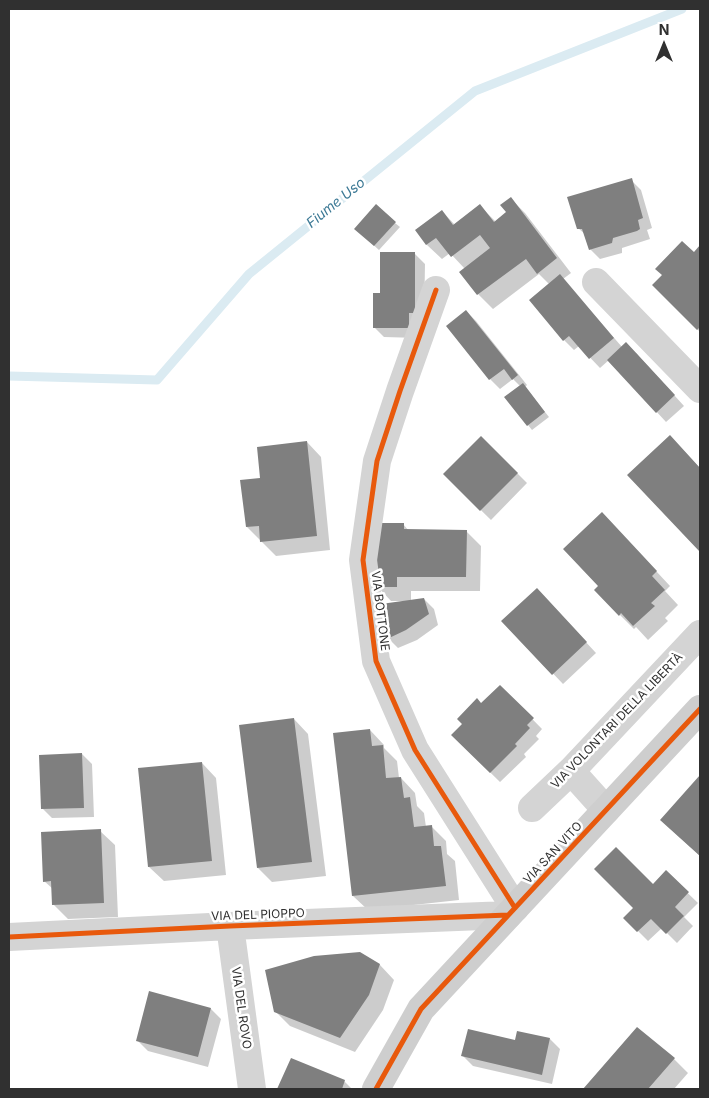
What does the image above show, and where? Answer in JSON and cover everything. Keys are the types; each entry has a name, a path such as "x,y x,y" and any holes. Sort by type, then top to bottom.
{"street":[{"path":"596,282 700,389"},
{"name":"VIA BOTTONE","path":"436,290 377,461 363,560 376,661 415,750 512,912"},
{"name":"VIA VOLONTARI DELLA LIBERTÀ","path":"532,808 571,772 700,634"},
{"name":"VIA SAN VITO","path":"376,1089 421,1008 700,709"},
{"path":"571,772 606,810"},
{"name":"VIA DEL PIOPPO","path":"9,936 512,912"},
{"name":"VIA DEL ROVO","path":"230,926 252,1089"}],"building":[{"path":"632,178 643,218 638,220 640,229 613,238 612,243 589,250 582,229 577,229 567,197"},
{"path":"511,197 557,258 537,274 526,259 477,295 459,272 490,248 480,235 451,257 436,238 426,245 415,230 442,210 453,225 480,204 494,222 506,212 500,205"},
{"path":"376,204 396,222 374,246 354,229"},
{"path":"682,241 694,252 700,245 700,327 697,330 652,285 662,275 655,269"},
{"path":"380,252 415,252 415,313 409,313 409,328 373,328 373,293 380,293"},
{"path":"560,274 614,338 589,359 569,336 563,341 529,300"},
{"path":"466,310 518,375 512,380 504,369 489,380 446,326"},
{"path":"626,342 675,395 656,413 607,360"},
{"path":"523,383 545,412 527,426 504,397"},
{"path":"670,435 700,468 700,552 627,475"},
{"path":"481,436 518,473 480,511 443,474"},
{"path":"307,441 317,536 260,542 259,526 246,527 240,480 260,478 257,447"},
{"path":"602,512 657,571 652,576 665,590 651,603 655,606 633,626 621,613 619,616 594,590 598,586 563,549"},
{"path":"376,523 404,523 404,529 467,530 466,577 397,577 397,587 375,587"},
{"path":"537,588 587,642 552,675 501,621"},
{"path":"424,598 429,614 406,630 387,639 381,604"},
{"path":"500,685 534,718 527,725 530,728 515,744 517,746 490,773 451,735 462,724 457,719 477,698 481,703"},
{"path":"294,718 312,862 257,868 239,725"},
{"path":"370,729 372,746 383,745 386,778 401,777 404,798 410,797 414,827 432,825 434,846 441,846 446,886 352,896 333,733"},
{"path":"82,753 84,808 41,809 39,755"},
{"path":"202,762 212,861 148,867 138,768"},
{"path":"700,775 700,856 660,820"},
{"path":"101,829 104,903 52,905 51,881 43,882 41,832"},
{"path":"616,847 653,884 666,870 689,892 675,907 684,916 666,934 651,919 637,932 623,918 633,908 594,869"},
{"path":"360,952 380,964 369,995 340,1038 274,1012 265,970 314,956"},
{"path":"149,991 211,1008 198,1057 136,1041"},
{"path":"637,1027 675,1058 648,1089 583,1089"},
{"path":"468,1029 515,1040 517,1031 550,1038 542,1075 461,1056"},
{"path":"291,1058 345,1080 342,1089 277,1089"}],"waterway":[{"name":"Fiume Uso","path":"9,376 157,380 249,274 475,91 682,9"}],"cycle path":[{"path":"436,290 377,461 363,560 376,661 415,750 515,908"},
{"path":"376,1089 421,1009 700,709"},
{"path":"9,937 508,915"}]}
